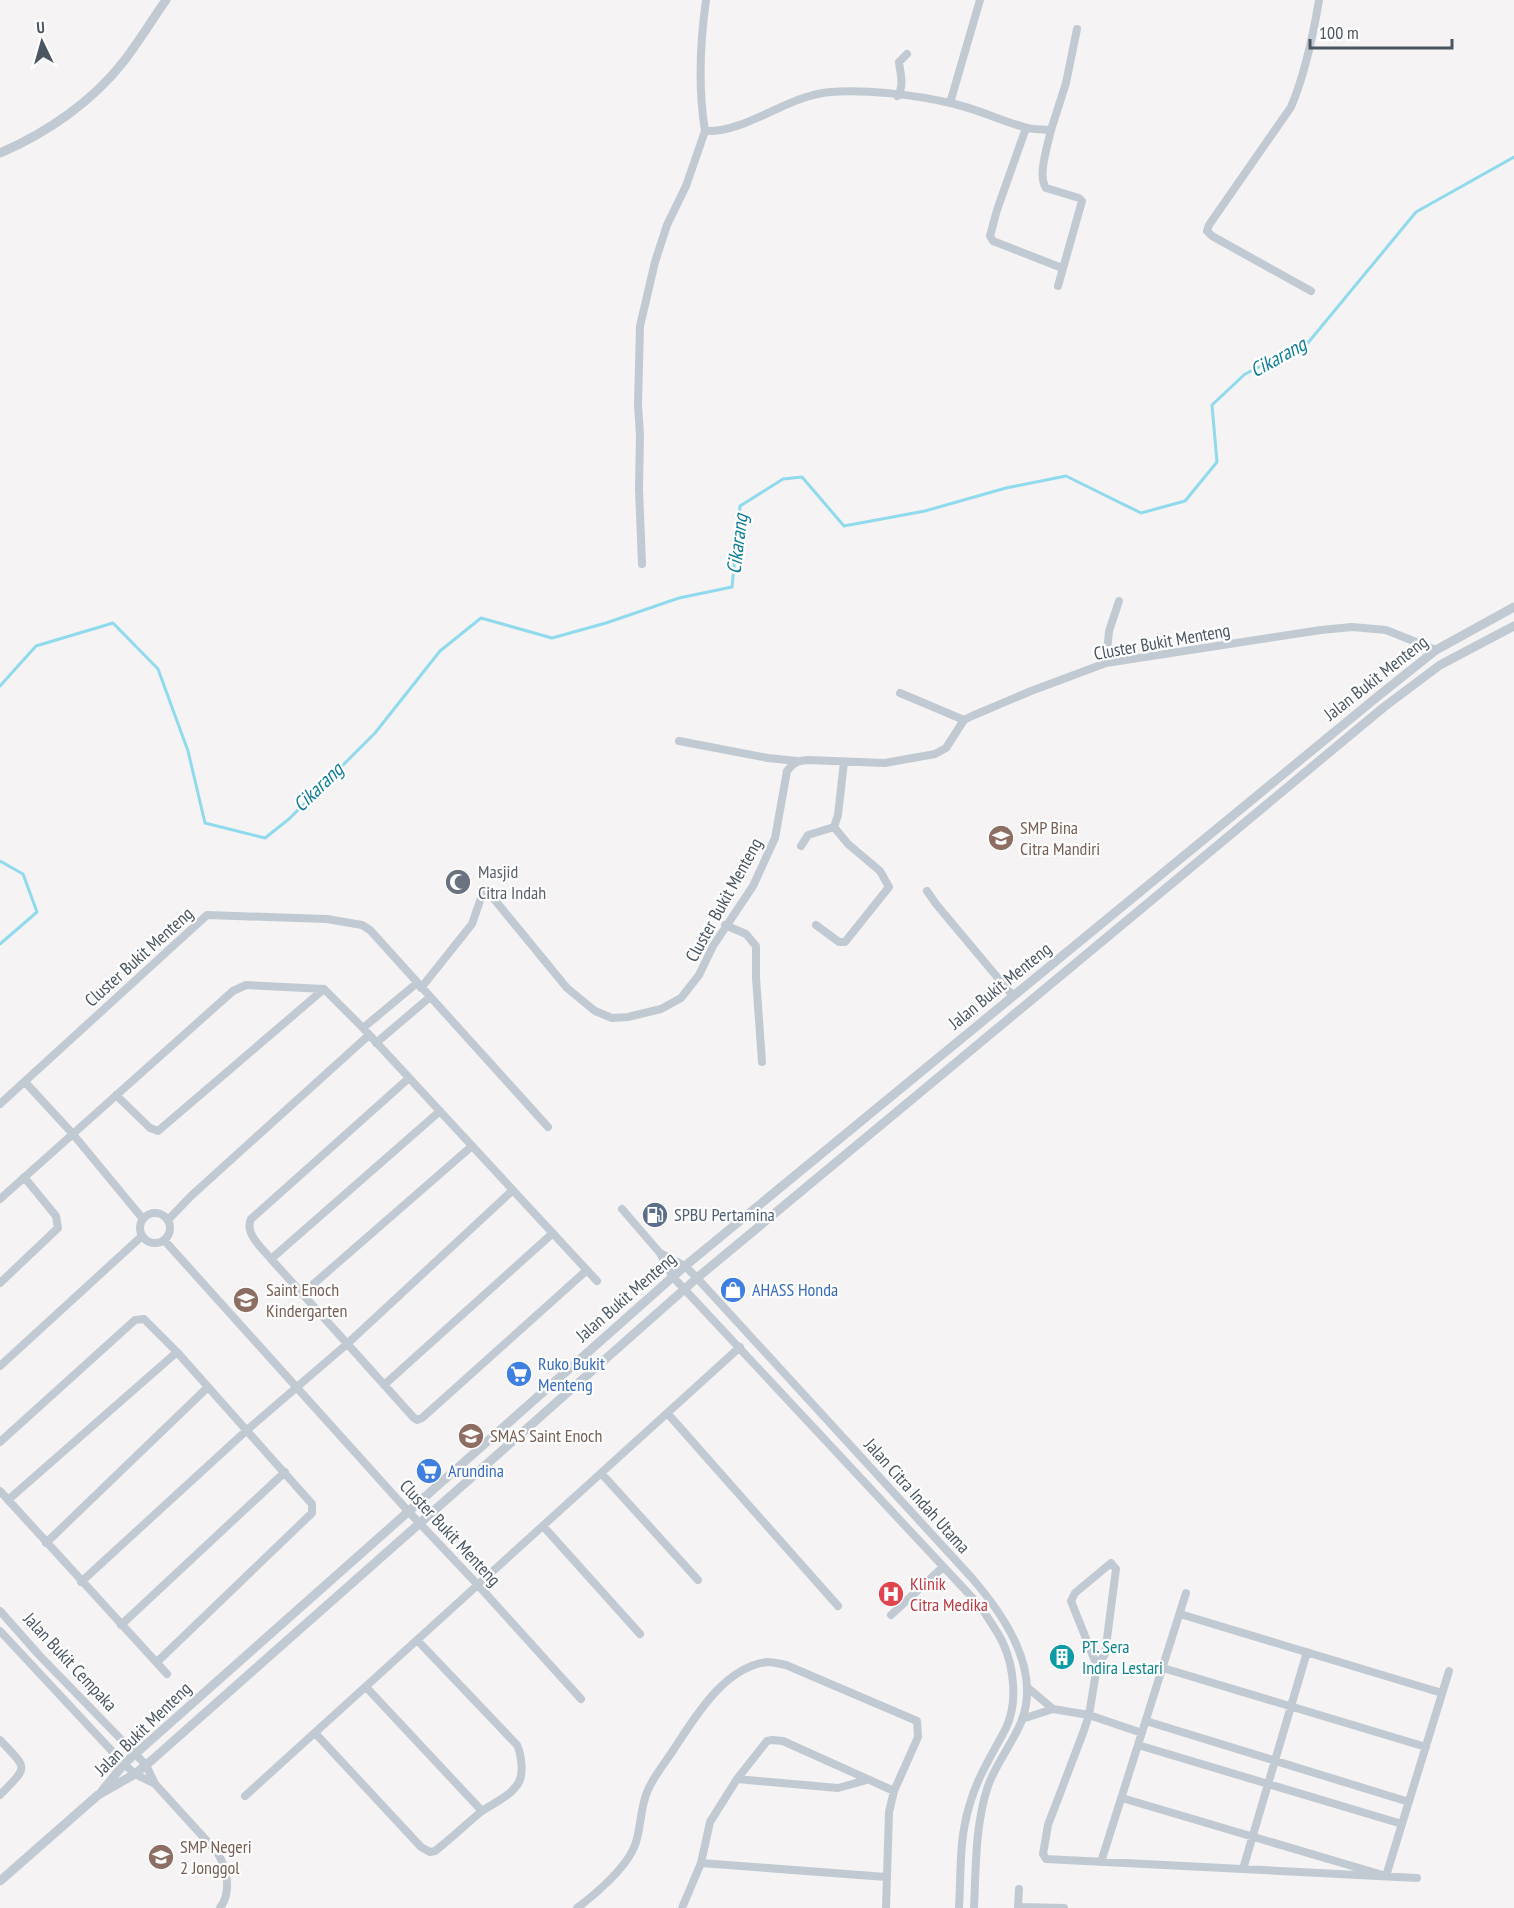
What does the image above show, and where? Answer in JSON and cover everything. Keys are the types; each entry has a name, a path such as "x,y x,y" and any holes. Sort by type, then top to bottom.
{"street":[{"path":"0,153 58,123 95,91 123,63 166,0"},
{"path":"642,564 638,405 640,326 655,262 667,225 686,186 705,131 700,73 706,0"},
{"path":"951,103 980,0"},
{"path":"1311,291 1212,236 1207,231 1291,107 1302,73 1319,0"},
{"path":"1058,286 1082,201 1079,198 1046,188 1042,176 1051,130 1066,83 1077,29"},
{"path":"897,96 901,92 899,62 907,54"},
{"path":"705,131 729,130 781,106 812,95 831,92 919,97 951,103 1026,128 1051,130"},
{"path":"1026,128 990,236 993,241 1062,268"},
{"path":"1106,663 1108,632 1119,601"},
{"name":"Jalan Bukit Menteng","path":"98,1795 124,1764 685,1266 1377,696 1436,650 1514,607"},
{"name":"Jalan Bukit Menteng","path":"98,1795 135,1774 146,1765 684,1289 1384,707 1440,664 1514,626"},
{"name":"Cluster Bukit Menteng","path":"964,720 1031,690 1106,663 1321,630 1352,627 1394,632 1436,650"},
{"path":"679,741 768,758 798,761 885,763 940,752 946,748 964,720 900,693"},
{"name":"Cluster Bukit Menteng","path":"0,1104 204,917 210,914 327,919 362,925 370,930 419,986 472,924 483,896 492,895 567,988 595,1011 612,1018 628,1017 661,1009 681,998 699,975 725,926 753,886 775,838 787,771 792,764 798,761"},
{"path":"834,827 844,762"},
{"path":"801,846 808,835 834,827"},
{"path":"816,925 839,942 845,942 889,887 880,871 848,844 834,827"},
{"path":"927,891 1013,996"},
{"path":"725,926 746,934 756,946 762,1062"},
{"path":"0,1199 240,987 246,985 324,989 597,1281"},
{"path":"168,1220 366,1032 419,986 548,1127"},
{"path":"117,1095 153,1130 162,1129 324,989"},
{"path":"376,1042 430,997"},
{"path":"409,1078 250,1219 248,1225 249,1232 271,1259 414,1418 417,1420 422,1418 587,1270"},
{"path":"24,1082 72,1133 143,1219"},
{"path":"271,1259 440,1111"},
{"path":"302,1294 472,1146"},
{"path":"0,1283 58,1228 56,1215 24,1177"},
{"path":"81,1582 247,1430 347,1344 513,1190"},
{"path":"622,1209 660,1253 673,1277 981,1608 1002,1642 1013,1686 1012,1706 1007,1726 981,1771 968,1808 963,1835 959,1908"},
{"path":"153,1213 164,1216 168,1220 170,1231 164,1240 152,1243 142,1236 140,1230 143,1219 153,1213"},
{"path":"384,1385 553,1233"},
{"path":"0,1366 142,1236"},
{"name":"Cluster Bukit Menteng","path":"164,1240 581,1699"},
{"name":"Jalan Citra Indah Utama","path":"660,1253 685,1266 697,1278 971,1576 1008,1625 1017,1644 1027,1687 1022,1719 989,1784 978,1827 974,1908"},
{"path":"0,1442 135,1320 144,1319 177,1352 312,1504 312,1513 157,1662"},
{"path":"245,1796 740,1347"},
{"path":"8,1500 177,1352"},
{"path":"46,1543 208,1387"},
{"path":"668,1414 838,1606"},
{"path":"121,1625 285,1472"},
{"path":"601,1473 698,1580"},
{"path":"0,1491 167,1674"},
{"path":"543,1526 640,1634"},
{"path":"1097,1666 1071,1601 1075,1593 1111,1563 1116,1569 1105,1654 1097,1666 1089,1715 1048,1825 1043,1854 1046,1859 1417,1878"},
{"path":"891,1616 943,1567"},
{"path":"1101,1862 1186,1593"},
{"name":"Jalan Bukit Cempaka","path":"0,1611 39,1655 146,1765 155,1784 217,1852 223,1862 227,1887 225,1902 220,1908"},
{"path":"1180,1614 1442,1693"},
{"path":"0,1631 124,1764 135,1774 155,1784"},
{"path":"315,1732 422,1847 430,1852 435,1851 482,1811 512,1791 519,1781 521,1770 517,1745 418,1641"},
{"path":"1243,1869 1307,1652"},
{"path":"30,1664 39,1655"},
{"path":"577,1908 592,1897 636,1845 647,1790 696,1715 726,1682 748,1667 769,1662 786,1665 917,1721 918,1737 894,1791 890,1812 886,1908"},
{"path":"1163,1668 1426,1747"},
{"path":"1386,1876 1449,1671"},
{"path":"1027,1687 1053,1709"},
{"path":"366,1688 482,1811"},
{"path":"1022,1719 1053,1709 1089,1715 1142,1733"},
{"path":"1146,1721 1409,1802"},
{"path":"0,1740 21,1763 22,1769 0,1795"},
{"path":"682,1908 701,1863 710,1822 762,1745 772,1740 783,1741 894,1791"},
{"path":"1138,1745 1402,1824"},
{"path":"737,1779 838,1788 867,1780"},
{"path":"0,1881 98,1795"},
{"path":"1122,1798 1386,1876"},
{"path":"701,1863 886,1878"},
{"path":"1019,1889 1019,1907 1064,1908"}],"waterway":[{"name":"Cikarang","path":"0,686 36,646 113,623 158,669 188,751 205,823 265,838 289,819 375,733 440,651 481,618 552,638 606,623 679,598 732,587 740,506 783,479 802,477 844,526 925,511 1006,488 1066,476 1141,513 1185,501 1217,462 1212,405 1245,374 1307,344 1416,212 1514,157"},
{"name":"Cikarang","path":"0,861 23,874 37,912 0,944"}],"place":[{"name":"SMP Bina Citra Mandiri","path":"1001,838"},
{"name":"Masjid Citra Indah","path":"458,882"},
{"name":"SPBU Pertamina","path":"655,1215"},
{"name":"AHASS Honda","path":"733,1290"},
{"name":"Saint Enoch Kindergarten","path":"246,1300"},
{"name":"Ruko Bukit Menteng","path":"519,1374"},
{"name":"SMAS Saint Enoch","path":"471,1436"},
{"name":"Arundina","path":"429,1471"},
{"name":"Klinik Citra Medika","path":"891,1594"},
{"name":"PT. Sera Indira Lestari","path":"1062,1657"},
{"name":"SMP Negeri 2 Jonggol","path":"161,1857"}]}
